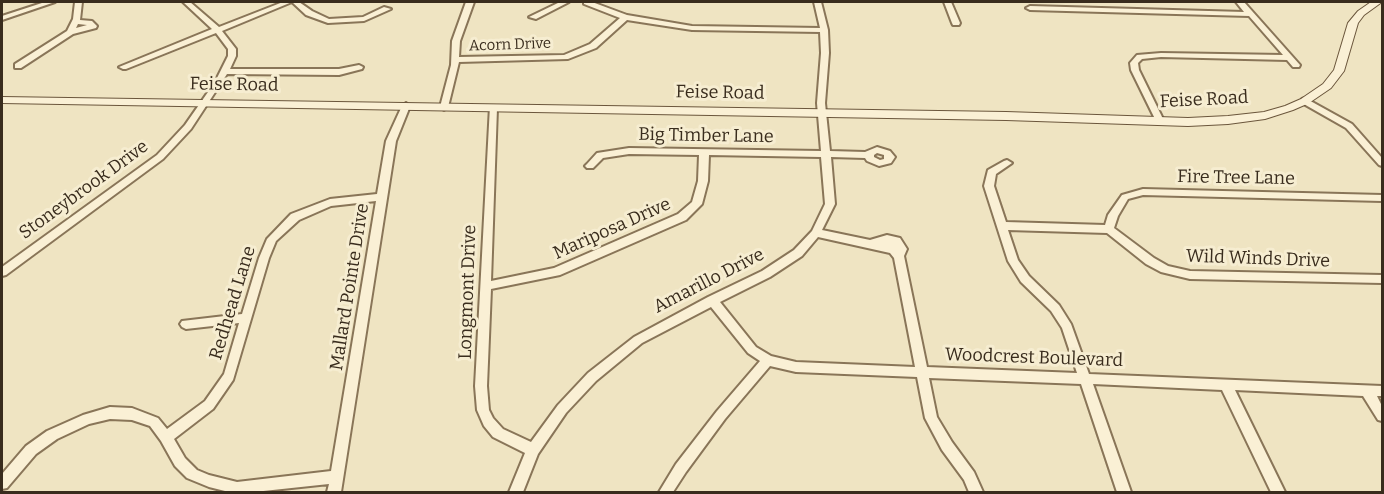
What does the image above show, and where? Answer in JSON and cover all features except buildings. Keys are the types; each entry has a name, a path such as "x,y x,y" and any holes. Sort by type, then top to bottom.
{"main road":[{"name":"Feise Road","path":"2,100 822,113 1196,122 1249,118 1289,108 1305,101 1333,80 1343,61 1353,22 1377,2"}],"street":[{"path":"2,18 51,2"},
{"path":"70,32 76,22 78,2"},
{"path":"186,2 218,30 232,50 226,71 339,72 359,67"},
{"path":"123,67 288,2"},
{"path":"296,2 309,13 328,21 364,19 387,9"},
{"path":"444,107 450,89 456,41 470,2"},
{"path":"533,16 565,2"},
{"path":"587,2 626,17 658,24 713,30 824,30"},
{"name":"Amarillo Drive","path":"516,492 533,450 562,409 592,377 645,336 766,274 798,254 816,233 830,204 822,113 824,30 818,2"},
{"path":"947,2 956,23"},
{"path":"1160,121 1135,70 1134,63 1140,57 1161,55 1293,62 1240,2"},
{"path":"1030,8 1251,14"},
{"name":"Acorn Drive","path":"455,60 566,57 593,46 626,17"},
{"path":"18,66 70,32 93,26 89,23 76,22"},
{"name":"Stoneybrook Drive","path":"2,272 160,157 188,127 226,71"},
{"path":"1305,101 1349,126 1383,163"},
{"name":"Mallard Pointe Drive","path":"334,492 391,141 406,106"},
{"name":"Longmont Drive","path":"493,108 485,286 483,410 488,422 498,433 533,450"},
{"name":"Big Timber Lane","path":"590,166 596,158 605,153 629,151 869,155"},
{"name":"Mariposa Drive","path":"485,286 556,272 682,217 697,204 703,181 704,152"},
{"path":"1007,163 992,172 989,186 1013,261 1025,279 1055,308 1068,327 1124,492"},
{"name":"Fire Tree Lane","path":"1109,229 1113,215 1125,197 1143,192 1383,198"},
{"name":"Redhead Lane","path":"166,437 209,405 229,376 264,258 272,239 295,217 330,203 382,197"},
{"path":"1001,226 1109,229"},
{"name":"Wild Winds Drive","path":"1109,229 1150,261 1165,269 1190,275 1383,279"},
{"path":"816,233 888,247 899,256 931,418 947,446 969,476 976,492"},
{"name":"Woodcrest Boulevard","path":"712,300 752,350 768,360 796,367 1383,391"},
{"path":"186,324 247,318"},
{"path":"666,492 721,415 768,360"},
{"path":"1226,385 1278,492"},
{"path":"1366,390 1383,416"},
{"path":"2,483 31,450 52,435 87,419 110,413 132,414 154,422 166,437 180,462 192,474 209,481 237,488 337,477"}]}
